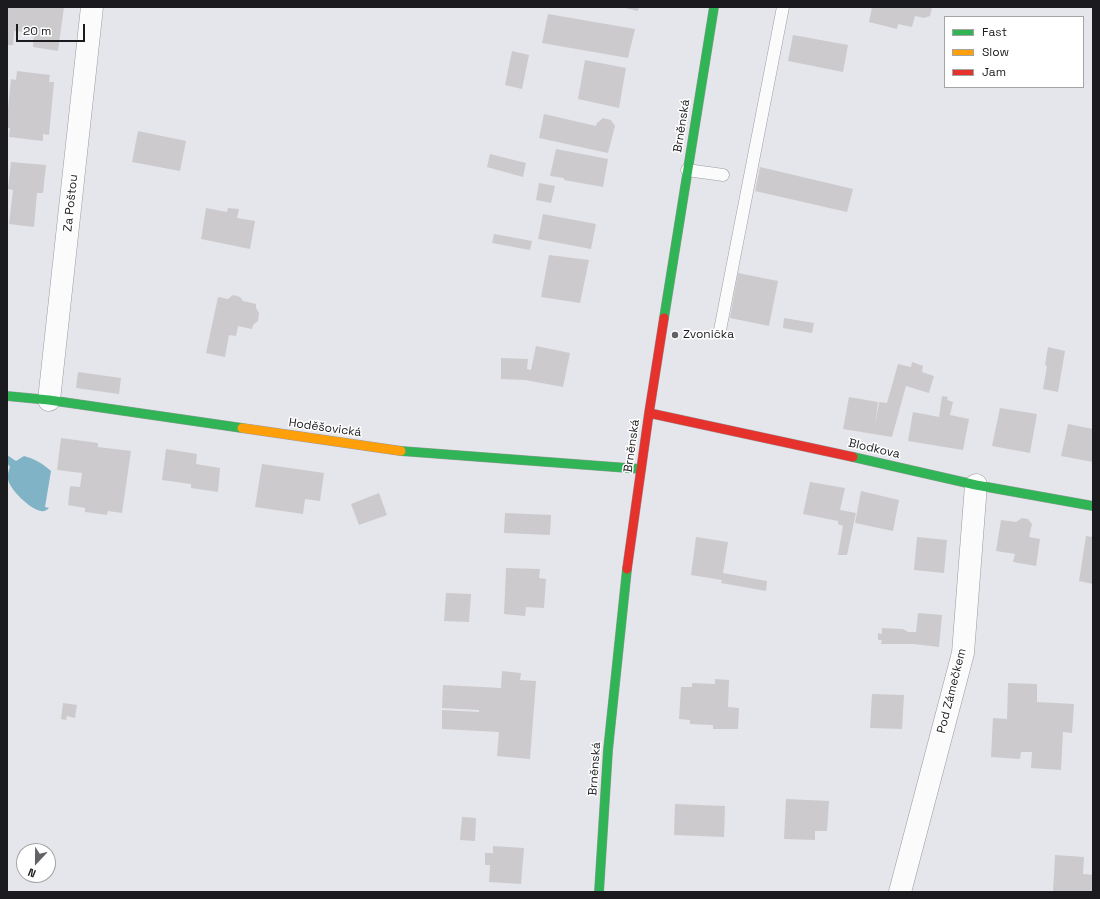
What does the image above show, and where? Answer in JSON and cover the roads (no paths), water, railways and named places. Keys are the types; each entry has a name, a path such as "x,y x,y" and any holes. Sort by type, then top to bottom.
{"street":[{"name":"Za Poštou","path":"50,400 92,7"},
{"name":"Brněnská","path":"599,892 608,750 626,574 649,413 714,7"},
{"name":"Hoděšovická","path":"7,396 50,400 402,451 641,468"},
{"name":"Blodkova","path":"649,413 976,485 1093,506"},
{"name":"Pod Zámečkem","path":"900,892 964,653 976,485"}],"lane":[{"path":"720,330 783,7"},
{"path":"688,170 723,175"}],"water":[{"path":"7,455 16,461 24,456 32,458 51,471 45,507 49,508 44,511 37,510 26,503 12,488 8,477 10,467 7,463"}],"place":[{"name":"Zvonička","path":"675,335"}]}
